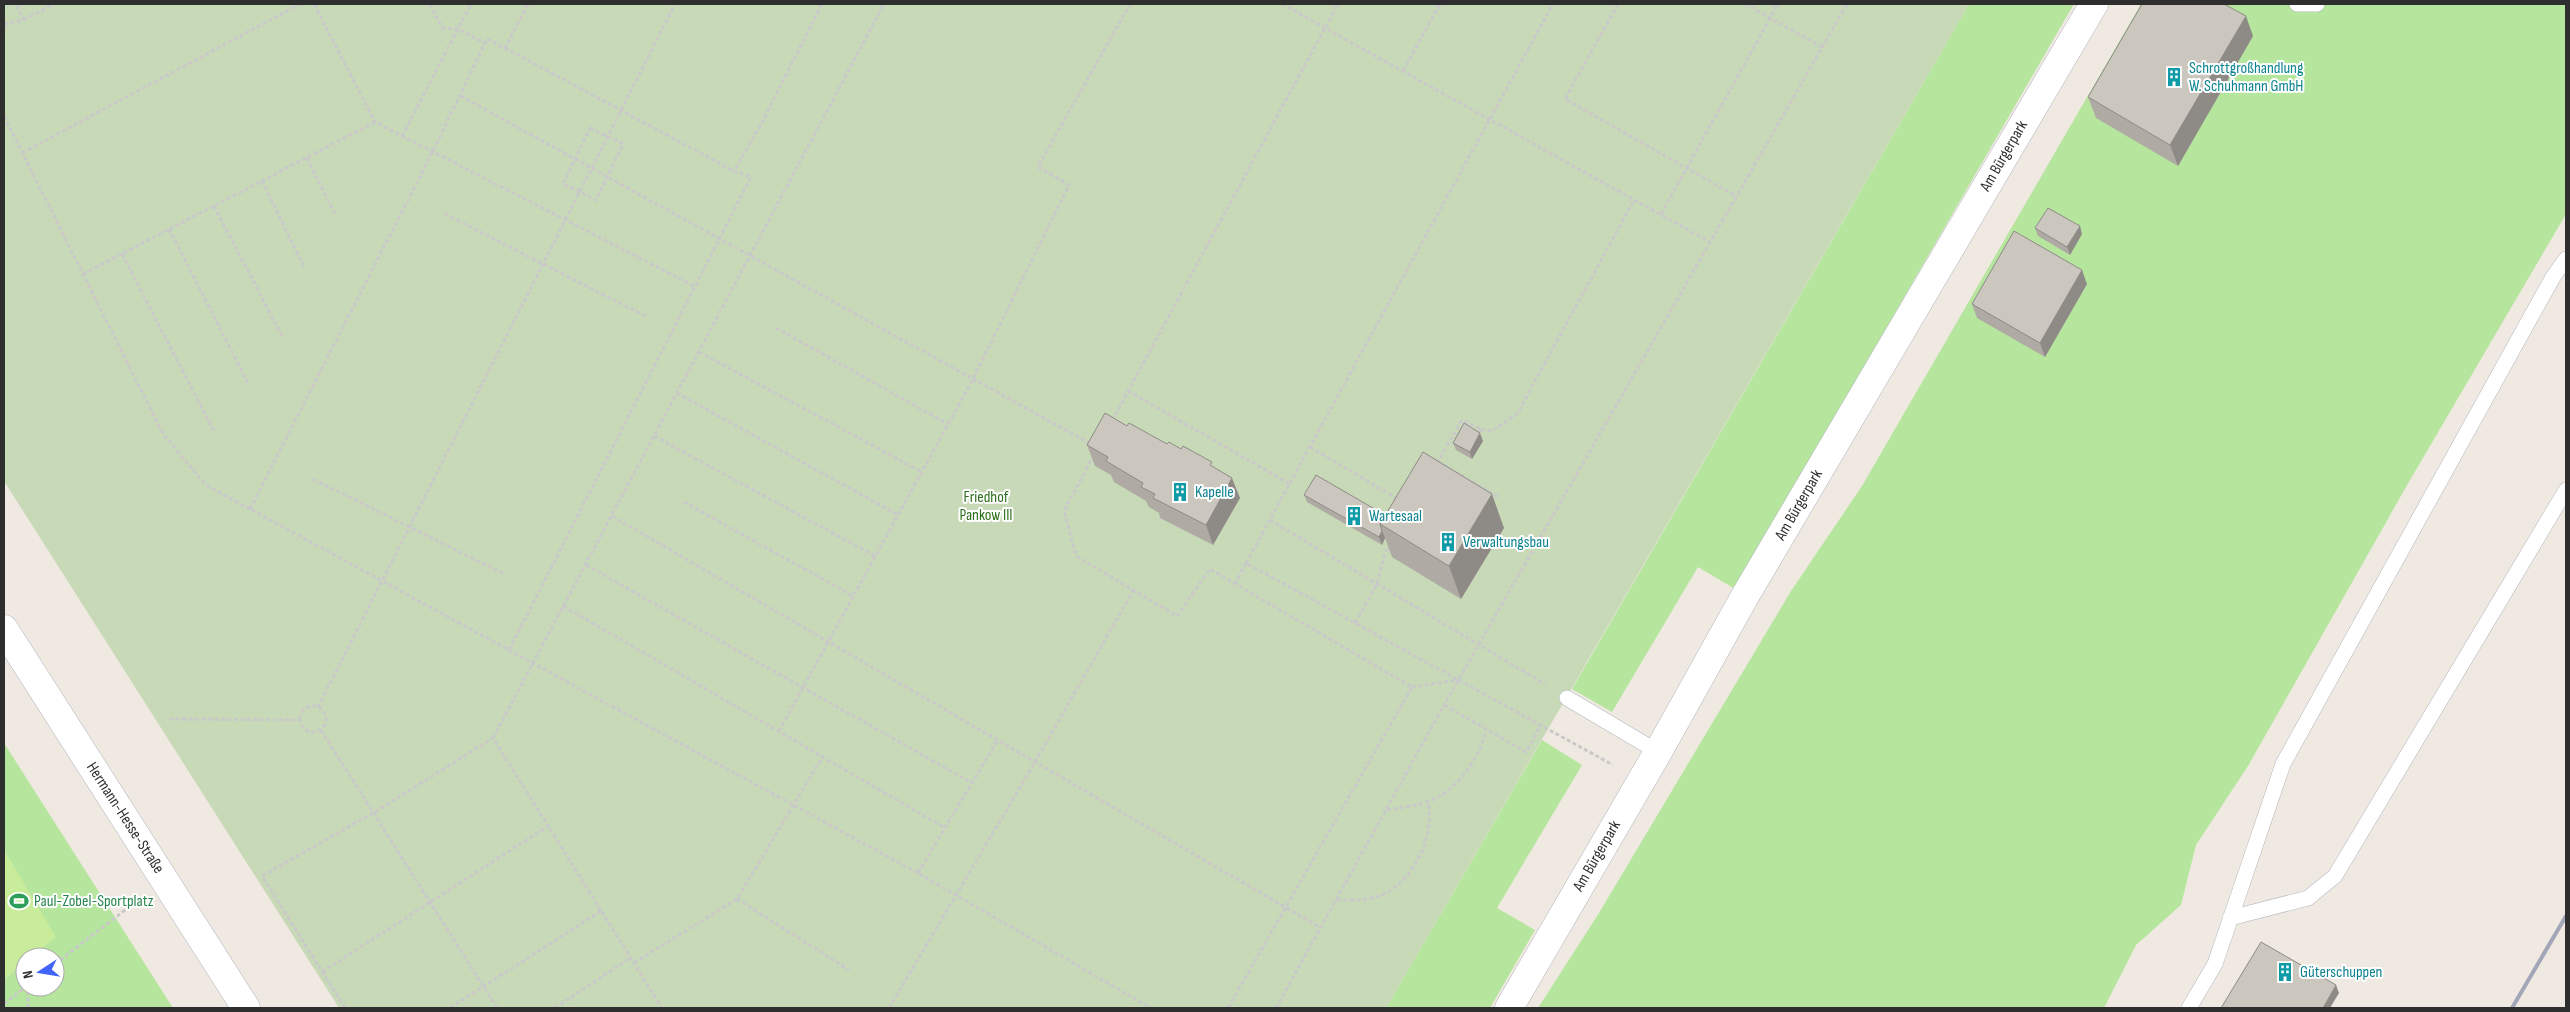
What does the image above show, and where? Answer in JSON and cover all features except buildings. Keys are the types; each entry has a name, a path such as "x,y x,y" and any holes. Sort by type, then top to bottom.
{"street":[{"name":"Am Bürgerpark","path":"1509,1008 1658,752 1745,596 2094,4"},
{"name":"Hermann-Hesse-Straße","path":"4,628 246,1008"}],"lane":[{"path":"2297,4 2317,4"},
{"path":"2189,1008 2214,964 2283,764 2548,286 2566,258"},
{"path":"2230,918 2308,898 2335,876 2566,490"},
{"path":"1567,698 1658,752"}],"path":[{"path":"16,4 24,20"},
{"path":"4,24 24,20 54,4"},
{"path":"22,153 300,4"},
{"path":"314,4 375,122 696,287"},
{"path":"430,4 442,28 458,29 485,43"},
{"path":"402,136 471,4"},
{"path":"505,48 528,4"},
{"path":"318,707 675,4"},
{"path":"734,170 760,126 822,4"},
{"path":"345,1008 262,876 373,813 494,738 884,4"},
{"path":"779,731 973,379 1069,185 1038,167 1130,4"},
{"path":"1282,4 1710,242"},
{"path":"1111,424 1338,4"},
{"path":"1403,71 1440,4"},
{"path":"1235,584 1553,4"},
{"path":"1618,4 1565,99 1736,196"},
{"path":"1745,4 1822,47"},
{"path":"1661,214 1778,4"},
{"path":"1276,1008 1478,644 1847,4"},
{"path":"250,509 461,96 487,39 751,178 509,650"},
{"path":"461,96 1098,448 1064,511 1076,556 1133,591 1177,616 1210,569 1412,687 1458,680"},
{"path":"4,116 163,434 206,485 918,873 1152,1008"},
{"path":"82,274 375,122"},
{"path":"590,128 623,144 596,200 564,184 575,159 590,128"},
{"path":"307,158 335,214"},
{"path":"262,181 305,269"},
{"path":"1434,469 1462,420 1481,429 1492,431 1517,414 1634,200"},
{"path":"214,206 282,336"},
{"path":"445,214 645,316"},
{"path":"169,229 248,383"},
{"path":"122,254 215,433"},
{"path":"776,328 948,424"},
{"path":"699,352 922,472"},
{"path":"1128,391 1290,484"},
{"path":"677,393 898,516"},
{"path":"1476,436 1481,429"},
{"path":"654,436 875,556"},
{"path":"1453,436 1461,441"},
{"path":"1310,447 1404,502"},
{"path":"1438,462 1500,498"},
{"path":"313,479 506,575"},
{"path":"684,502 853,596"},
{"path":"612,516 1285,909 1321,928"},
{"path":"1270,520 1567,698"},
{"path":"1355,623 1377,584 1385,554 1394,538"},
{"path":"1246,563 1641,780"},
{"path":"586,565 972,783"},
{"path":"889,1008 1035,762 1133,591"},
{"path":"564,606 945,828"},
{"path":"1228,1008 1412,687"},
{"path":"1444,705 1526,752 1541,725"},
{"path":"318,707 306,708 302,711 299,720 302,728 309,732 321,730"},
{"path":"318,707 326,718 321,730"},
{"path":"170,720 299,720"},
{"path":"321,730 497,1008"},
{"path":"1386,811 1428,801 1447,790 1468,769 1481,748 1486,730"},
{"path":"494,738 662,1008"},
{"path":"918,873 997,741"},
{"path":"634,963 737,899 823,756"},
{"path":"1337,900 1383,895 1410,872 1416,864 1428,835 1430,817 1428,801"},
{"path":"322,972 548,826"},
{"path":"737,899 849,970"},
{"path":"65,956 129,907"},
{"path":"450,1008 601,911"},
{"path":"555,1008 630,958"},
{"path":"4,1004 15,996"}],"green space":[{"name":"Friedhof Pankow III","path":"4,4 1969,4 1386,1008 339,1008 4,481"},
{"path":"1969,4 2074,4 1735,589 1698,567 1612,712 1572,689"},
{"path":"2141,4 2566,4 2566,214 2410,480 2248,766 2196,845 2181,905 2136,945 2104,1008 1538,1008 1599,913 1791,591 1862,486"},
{"path":"1542,740 1582,765 1497,908 1535,930 1490,1008 1386,1008"},
{"path":"4,743 173,1008 4,1008 4,979 15,970 15,997 65,997 65,947 43,947 55,937 4,850"},
{"name":"Paul-Zobel-Sportplatz","path":"4,850 56,937 44,947 15,947 15,970 4,979"}],"railway":[{"path":"2512,1008 2566,916"}],"place":[{"name":"Schrottgroßhandlung W. Schuhmann GmbH","path":"2174,77"},
{"name":"Kapelle","path":"1180,492"},
{"name":"Wartesaal","path":"1354,516"},
{"name":"Verwaltungsbau","path":"1448,542"},
{"name":"Paul-Zobel-Sportplatz","path":"19,901"},
{"name":"Güterschuppen","path":"2285,972"}]}
